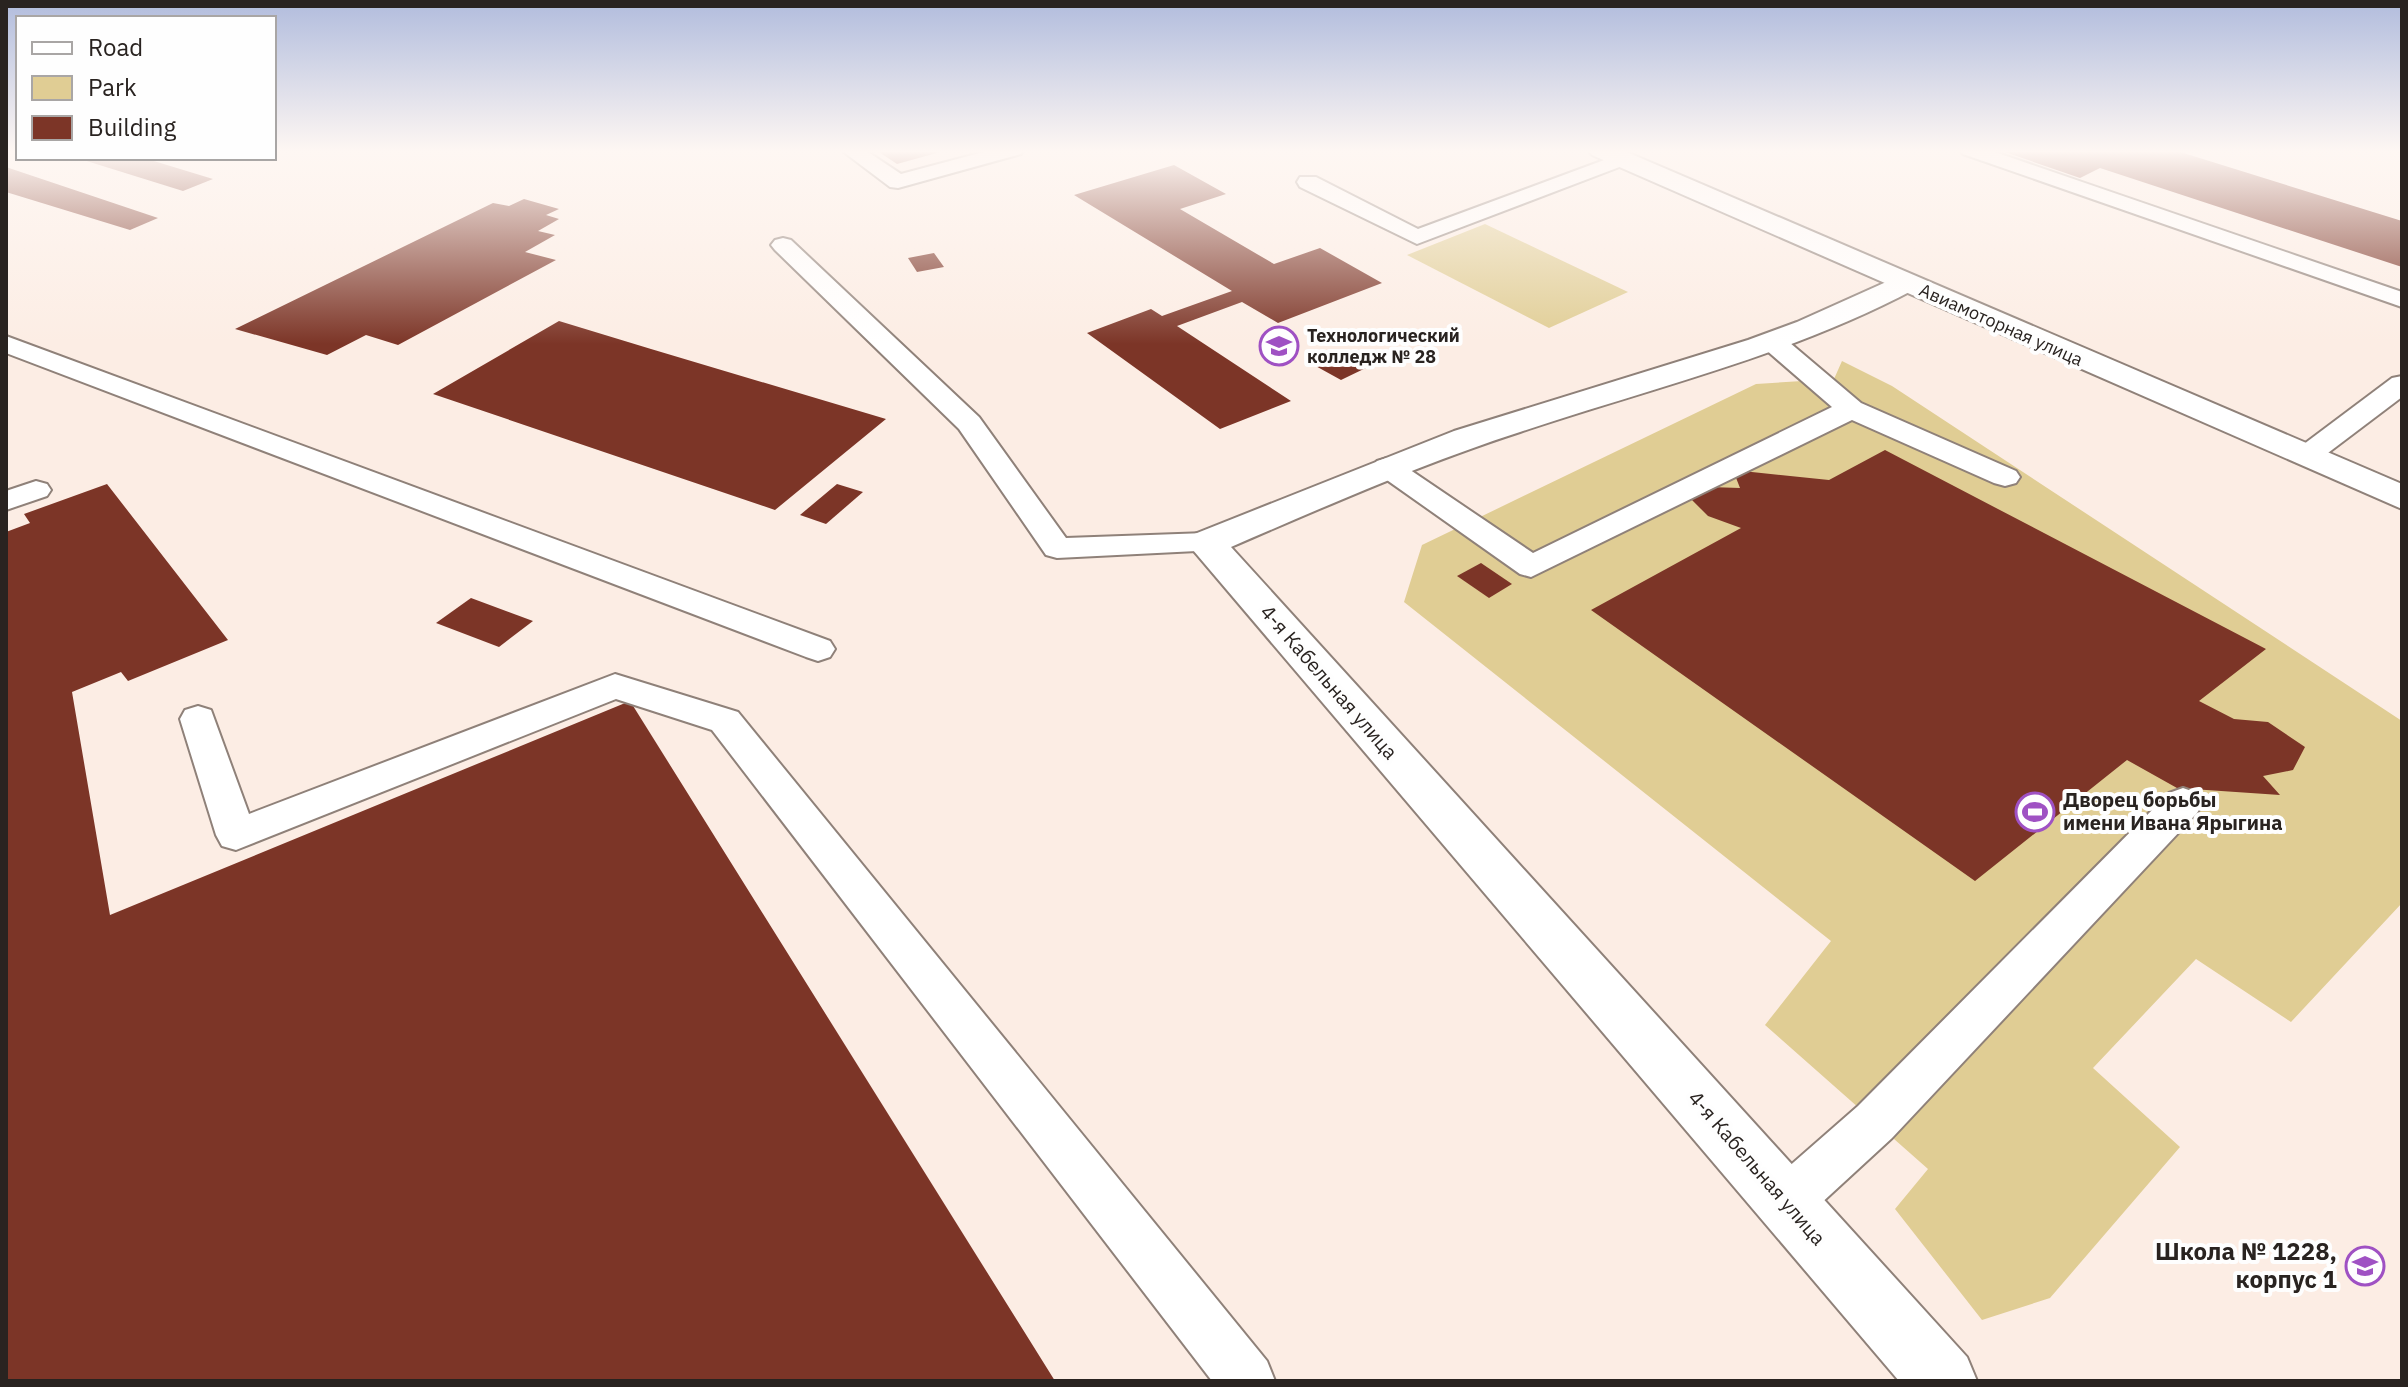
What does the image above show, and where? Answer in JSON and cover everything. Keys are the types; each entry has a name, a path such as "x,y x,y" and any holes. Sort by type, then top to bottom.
{"street":[{"name":"Авиамоторная улица","path":"1749,215 2402,498"},
{"path":"1206,543 1387,467 1505,425 1774,343 1865,305 1904,283"},
{"name":"4-я Кабельная улица","path":"1206,543 1943,1381"}],"lane":[{"path":"1373,215 1417,237 1469,215"},
{"path":"2156,215 2402,300"},
{"path":"783,245 969,423 1057,548 1206,543"},
{"path":"1774,343 1851,409 2005,477"},
{"path":"6,344 818,649"},
{"path":"2306,456 2402,384"},
{"path":"1387,467 1531,567 1851,409"},
{"path":"6,501 36,490"},
{"path":"198,719 236,835 615,686 725,721 1247,1381"},
{"path":"1787,1201 1875,1122 2183,803"}],"green space":[{"path":"1485,224 1628,292 1549,328 1407,255"},
{"name":"Дворец борьбы имени Ивана Ярыгина","path":"1842,361 1892,386 2402,721 2402,903 2291,1022 2196,959 2093,1068 2180,1147 2050,1298 1982,1320 1895,1209 1928,1169 1765,1025 1831,941 1404,602 1422,545 1756,384 1834,379"}],"building":[{"path":"80,215 148,215 158,218 130,230"},
{"path":"469,215 547,215 559,219 538,231 555,235 525,252 556,260 398,345 366,335 327,355 235,329"},
{"path":"1106,215 1190,215 1274,264 1320,248 1382,283 1278,323 1242,302 1177,326 1291,401 1220,429 1087,333 1151,309 1162,316 1232,291"},
{"path":"2243,215 2382,215 2402,221 2402,267"},
{"path":"934,253 944,267 917,272 908,258"},
{"path":"559,321 886,419 775,510 433,394"},
{"path":"1343,350 1372,365 1341,380 1312,364"},
{"path":"1885,450 2266,649 2199,701 2234,719 2268,722 2305,747 2293,770 2263,776 2280,795 2177,788 2127,760 1975,881 1591,610 1741,528 1708,516 1692,500 1709,487 1740,488 1733,470 1829,480"},
{"path":"107,484 228,640 128,681 121,672 72,692 110,915 630,701 1055,1381 6,1381 6,532 30,523 24,514"},
{"path":"837,484 863,492 826,524 800,515"},
{"path":"1481,563 1512,584 1489,598 1457,576"},
{"path":"471,598 533,621 499,647 436,623"}],"place":[{"name":"Технологический колледж № 28","path":"1279,346"},
{"name":"Дворец борьбы имени Ивана Ярыгина","path":"2035,812"},
{"name":"Школа № 1228, корпус 1","path":"2365,1266"}]}
